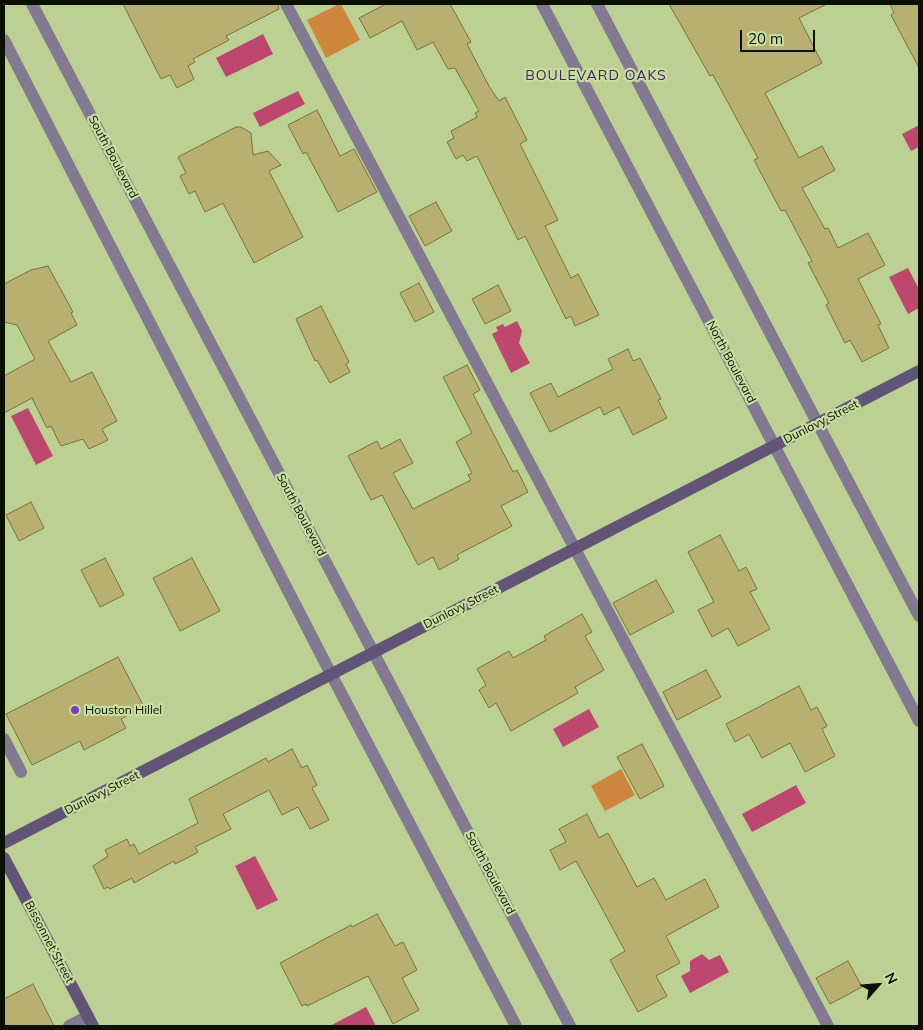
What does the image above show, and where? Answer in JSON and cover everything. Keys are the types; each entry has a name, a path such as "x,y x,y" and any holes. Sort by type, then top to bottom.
{"street":[{"name":"South Boulevard","path":"32,4 570,1026"},
{"path":"286,4 828,1026"},
{"name":"North Boulevard","path":"542,4 919,721"},
{"path":"597,4 919,616"},
{"path":"4,40 331,674 516,1026"},
{"name":"Dunlavy Street","path":"4,843 919,371"},
{"path":"4,739 21,772"},
{"name":"Bissonnet Street","path":"4,858 91,1021"},
{"path":"69,1026 91,1021"}],"shaded area":[{"path":"341,4 360,40 326,58 307,20"},
{"path":"263,34 273,54 226,77 216,58"},
{"path":"298,91 305,104 260,127 253,113"},
{"path":"919,125 919,147 911,151 902,134"},
{"path":"908,268 919,289 919,308 908,314 889,277"},
{"path":"517,321 522,331 519,343 530,363 511,373 492,334 498,331 496,327 503,324 505,327"},
{"path":"28,408 53,456 36,465 11,416"},
{"path":"589,709 599,727 563,747 553,729"},
{"path":"621,769 635,795 605,811 591,786"},
{"path":"796,785 806,803 752,832 742,814"},
{"path":"255,856 278,900 257,910 235,866"},
{"path":"702,954 709,960 720,955 729,972 690,993 681,976 690,971 690,961"},
{"path":"366,1007 376,1026 330,1026"}],"building":[{"path":"123,4 278,4 279,9 226,36 229,40 193,59 195,62 188,66 194,79 177,88 170,75 161,79"},
{"path":"386,4 450,4 471,42 467,44 490,88 499,101 505,97 527,140 520,144 558,220 545,226 571,278 578,274 599,315 575,326 571,316 566,319 525,236 518,240 477,156 467,161 463,155 456,159 447,142 454,138 451,131 477,117 475,113 479,111 455,68 448,69 433,42 417,50 402,21 370,38 359,18"},
{"path":"669,4 827,4 799,18 822,63 765,93 799,158 822,146 835,170 802,188 825,229 828,228 838,248 868,233 885,265 858,279 881,324 878,325 889,348 862,362 850,340 845,343 826,305 829,303 808,263 812,261 785,210 781,211 754,160 758,158 713,75 710,76"},
{"path":"890,4 919,4 919,68 891,15 894,13"},
{"path":"317,110 340,156 354,149 377,192 338,212 306,152 303,154 288,125"},
{"path":"236,127 241,127 251,133 253,155 268,151 281,165 269,171 303,237 254,263 223,203 205,212 195,191 189,194 180,176 186,173 178,157"},
{"path":"436,202 452,231 425,246 409,216"},
{"path":"48,266 73,312 71,313 77,325 48,341 71,382 92,372 117,421 102,429 108,440 89,449 83,439 61,446 51,426 47,428 32,398 4,413 4,376 35,359 17,325 4,322 4,284 31,270"},
{"path":"419,283 434,312 415,322 400,293"},
{"path":"498,285 511,311 485,324 472,299"},
{"path":"321,306 349,362 346,364 350,372 330,383 317,360 315,361 296,319"},
{"path":"628,349 633,361 640,358 661,399 658,400 667,418 633,435 619,407 604,415 600,407 550,432 530,393 551,383 558,397 613,369 608,359"},
{"path":"467,365 480,390 473,394 513,472 517,470 528,492 501,506 512,526 457,555 459,559 439,570 433,557 418,565 382,495 371,500 348,456 377,441 381,449 400,439 413,463 393,473 413,509 471,480 468,475 472,473 456,442 472,433 443,377"},
{"path":"31,502 44,528 19,541 6,515"},
{"path":"720,535 739,571 746,567 757,589 750,592 770,629 738,646 728,628 712,637 698,610 714,602 688,552"},
{"path":"105,558 124,595 100,607 81,570"},
{"path":"192,558 220,611 180,631 153,578"},
{"path":"656,580 674,612 630,635 613,603"},
{"path":"582,614 592,632 585,636 604,670 575,687 578,693 511,731 496,703 489,708 479,690 486,685 477,669 509,651 513,658 546,640 544,636"},
{"name":"Houston Hillel","path":"118,657 144,707 121,719 126,728 84,750 80,741 32,765 6,714"},
{"path":"706,670 721,697 677,720 663,692"},
{"path":"799,686 811,710 817,707 827,726 822,729 835,756 805,772 790,743 762,758 749,734 735,742 726,724"},
{"path":"642,744 664,786 640,799 617,757"},
{"path":"292,749 302,768 307,765 317,785 312,788 329,820 310,829 298,807 282,815 269,790 223,814 231,829 195,847 198,852 195,854 175,864 174,861 134,883 132,878 110,889 108,887 104,889 93,866 108,856 105,850 127,839 130,846 134,844 139,854 198,823 189,799 266,758 268,762"},
{"path":"587,814 599,838 608,833 637,887 654,878 666,900 705,879 719,907 666,936 680,963 656,976 667,996 638,1012 610,960 625,951 598,901 576,861 560,870 550,850 566,842 559,829"},
{"path":"377,914 395,946 403,942 417,970 402,978 419,1010 393,1024 368,976 307,1006 306,1004 302,1006 280,963 351,925 352,927"},
{"path":"848,961 862,987 830,1004 816,978"},
{"path":"33,984 54,1026 4,1026 4,999"}],"place":[{"name":"Houston Hillel","path":"75,710"}],"district":[{"name":"BOULEVARD OAKS","path":"596,76"}]}
